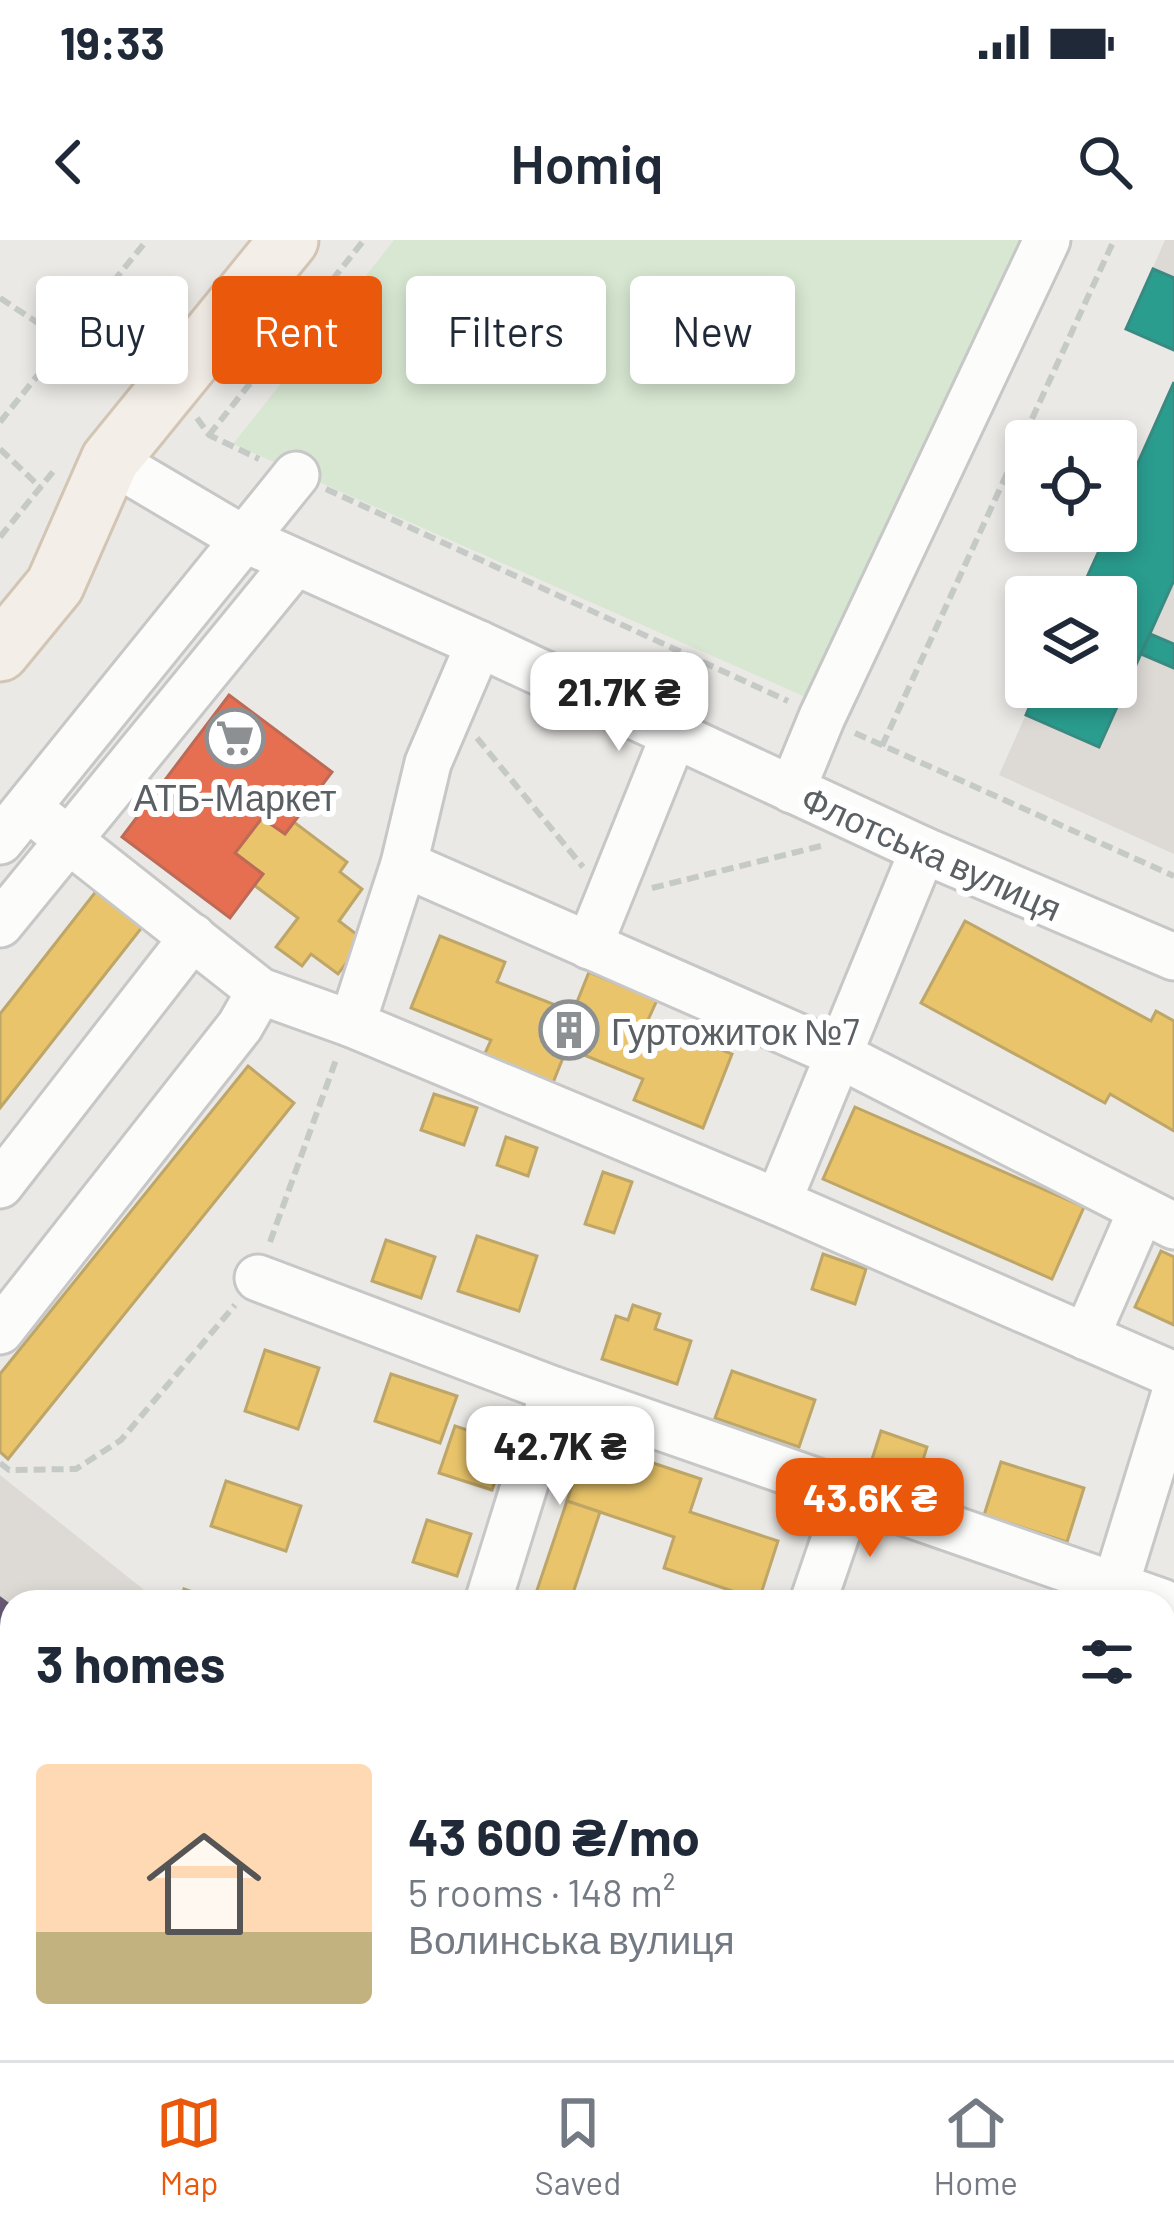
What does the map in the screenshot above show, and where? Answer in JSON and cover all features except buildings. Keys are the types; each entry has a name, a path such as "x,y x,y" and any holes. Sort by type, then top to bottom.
{"main road":[{"path":"188,362 289,240"},
{"path":"0,652 55,585 110,460 170,384"}],"street":[{"path":"792,790 822,716 1047,240"},
{"name":"Флотська вулиця","path":"110,460 242,538 295,563 923,850 1174,957"},
{"path":"296,476 14,825 69,840 260,992 352,1024 778,1202 1174,1376"},
{"path":"0,924 295,563"},
{"path":"352,1024 404,864 428,764 479,644"},
{"path":"590,946 674,735"},
{"path":"778,1202 923,850"},
{"path":"404,864 837,1054 1158,1218 1086,1337"},
{"path":"0,1185 194,937"},
{"path":"0,1331 240,1026 260,992"},
{"path":"258,1278 554,1390 1125,1590"},
{"path":"492,1590 554,1390"},
{"path":"1115,1587 1174,1396"},
{"path":"817,1590 851,1491"}],"path":[{"path":"118,276 147,240"},
{"path":"209,435 364,240"},
{"path":"882,746 1114,240"},
{"path":"0,298 36,323"},
{"path":"0,422 36,377"},
{"path":"174,384 209,435 1174,876"},
{"path":"0,449 40,488"},
{"path":"452,708 609,899 832,843"},
{"path":"0,1463 9,1470 76,1469 121,1440 258,1278 328,1078 352,1024"}],"shaded area":[{"path":"1165,240 1174,240 1174,350 1126,329"},
{"path":"1174,382 1174,854 999,775 1029,708 1137,708 1137,576 1088,576 1098,552 1137,552 1137,477"},
{"path":"0,1475 144,1590 0,1590"}],"green space":[{"path":"394,240 1035,240 819,703 233,444 280,384 382,384 382,276 366,276"}],"place":[{"name":"АТБ-Маркет","path":"235,738"},
{"name":"Гуртожиток №7","path":"569,1030"}]}
